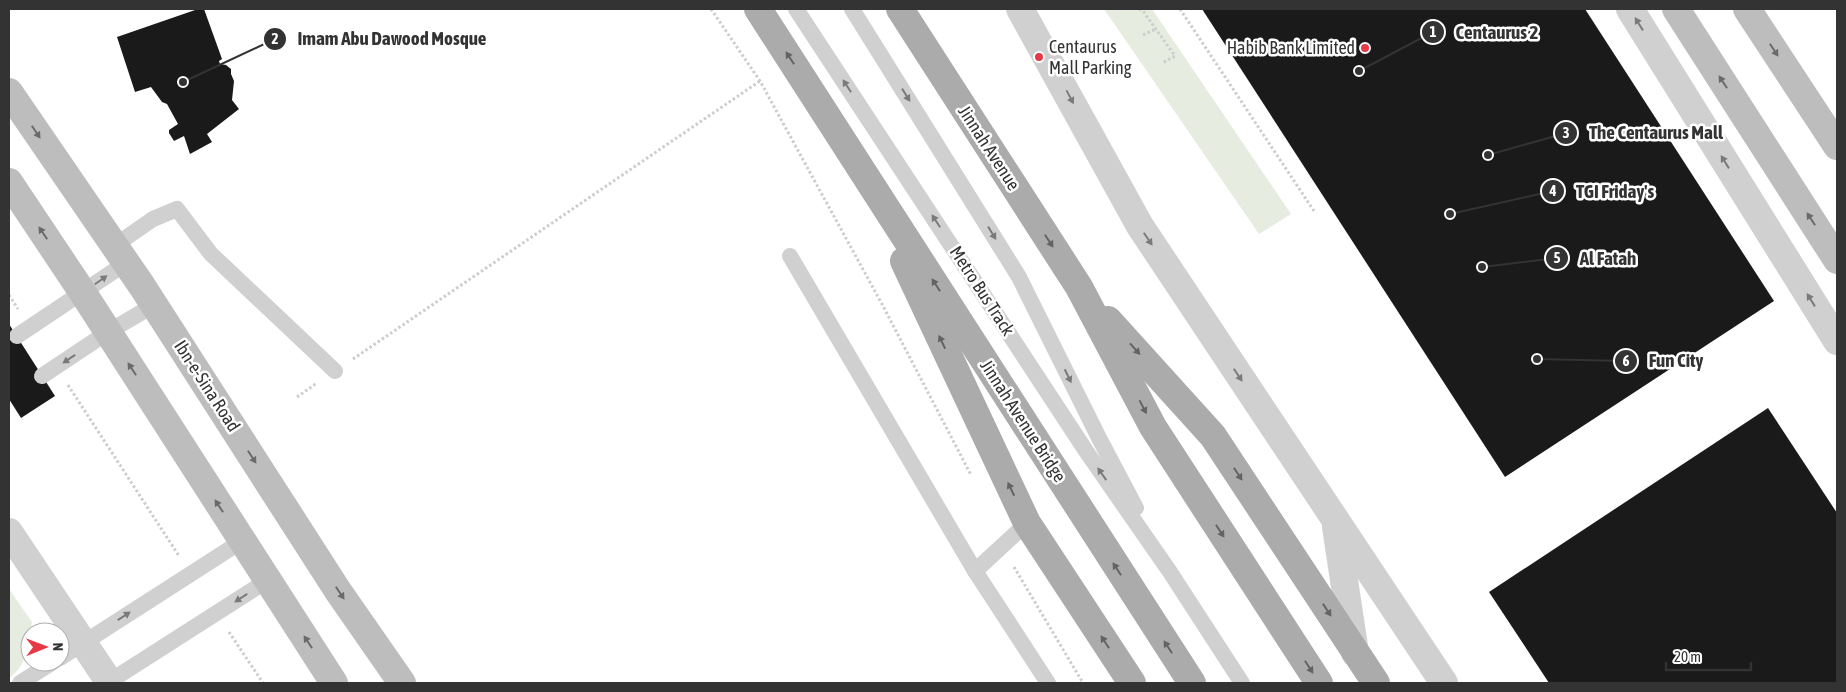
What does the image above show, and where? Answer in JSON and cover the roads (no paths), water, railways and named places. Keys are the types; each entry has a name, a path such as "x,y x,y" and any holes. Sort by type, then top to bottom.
{"main road":[{"path":"758,9 855,158 1027,523 1132,683"},
{"name":"Jinnah Avenue","path":"900,9 1079,287"},
{"path":"1676,9 1837,260"},
{"path":"1747,9 1837,146"},
{"name":"Ibn-e-Sina Road","path":"9,92 154,305 338,591 402,683"},
{"name":"Jinnah Avenue Bridge","path":"855,158 1192,683"},
{"path":"9,182 83,293 334,683"},
{"path":"1079,287 1153,427 1319,683"},
{"path":"1079,287 1213,436 1376,683"}],"street":[{"path":"1630,9 1837,341"},
{"path":"1030,15 1140,226 1444,683"},
{"path":"1336,520 1355,652"},
{"path":"9,532 109,683"}],"lane":[{"name":"Metro Bus Track","path":"796,9 1086,452 1170,572 1242,683"},
{"name":"Metro Bus Track","path":"852,9 1020,277 1099,438 1170,572"},
{"path":"24,332 83,293 153,219 177,209 211,254 335,371"},
{"path":"790,256 975,571 1048,683"},
{"path":"42,376 108,332 154,305"},
{"path":"975,571 1027,523"},
{"path":"70,651 242,541"},
{"path":"109,683 268,580"},
{"path":"20,683 37,672"}],"place":[{"name":"Habib Bank Limited","path":"1365,48"},
{"name":"Centaurus Mall Parking","path":"1039,57"},
{"name":"Centaurus 2","path":"1359,71"},
{"name":"Imam Abu Dawood Mosque","path":"183,82"},
{"name":"The Centaurus Mall","path":"1488,155"},
{"name":"TGI Friday's","path":"1450,214"},
{"name":"Al Fatah","path":"1482,267"},
{"name":"Fun City","path":"1537,359"}]}
